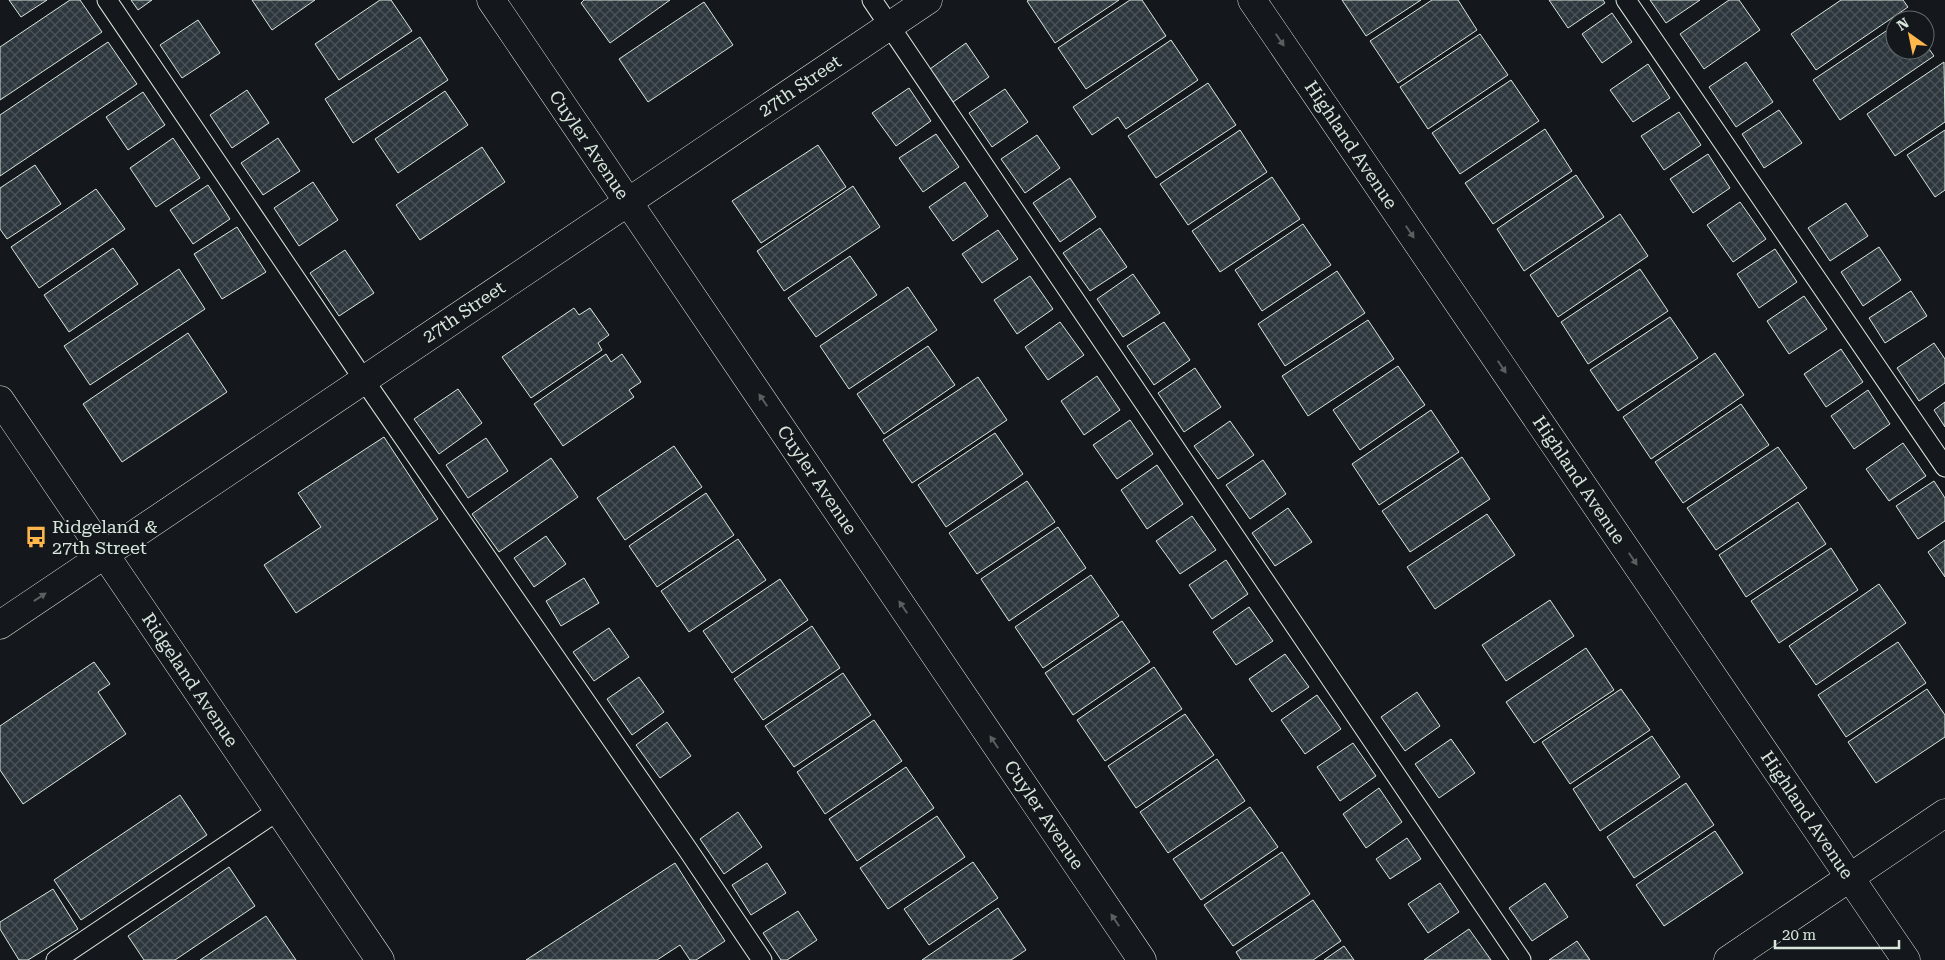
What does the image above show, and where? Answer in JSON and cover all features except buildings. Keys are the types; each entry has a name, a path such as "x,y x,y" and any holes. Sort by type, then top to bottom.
{"street":[{"name":"Cuyler Avenue","path":"491,0 1142,960"},
{"name":"27th Street","path":"0,624 928,0"},
{"name":"Highland Avenue","path":"1252,0 1906,960"},
{"name":"Ridgeland Avenue","path":"0,400 380,960"},
{"path":"1728,960 1945,813"}],"lane":[{"path":"107,0 364,380 762,960"},
{"path":"872,0 1521,960"},
{"path":"1626,0 1945,467"},
{"path":"56,960 279,810"}],"place":[{"name":"Ridgeland & 27th Street","path":"36,537"}]}
